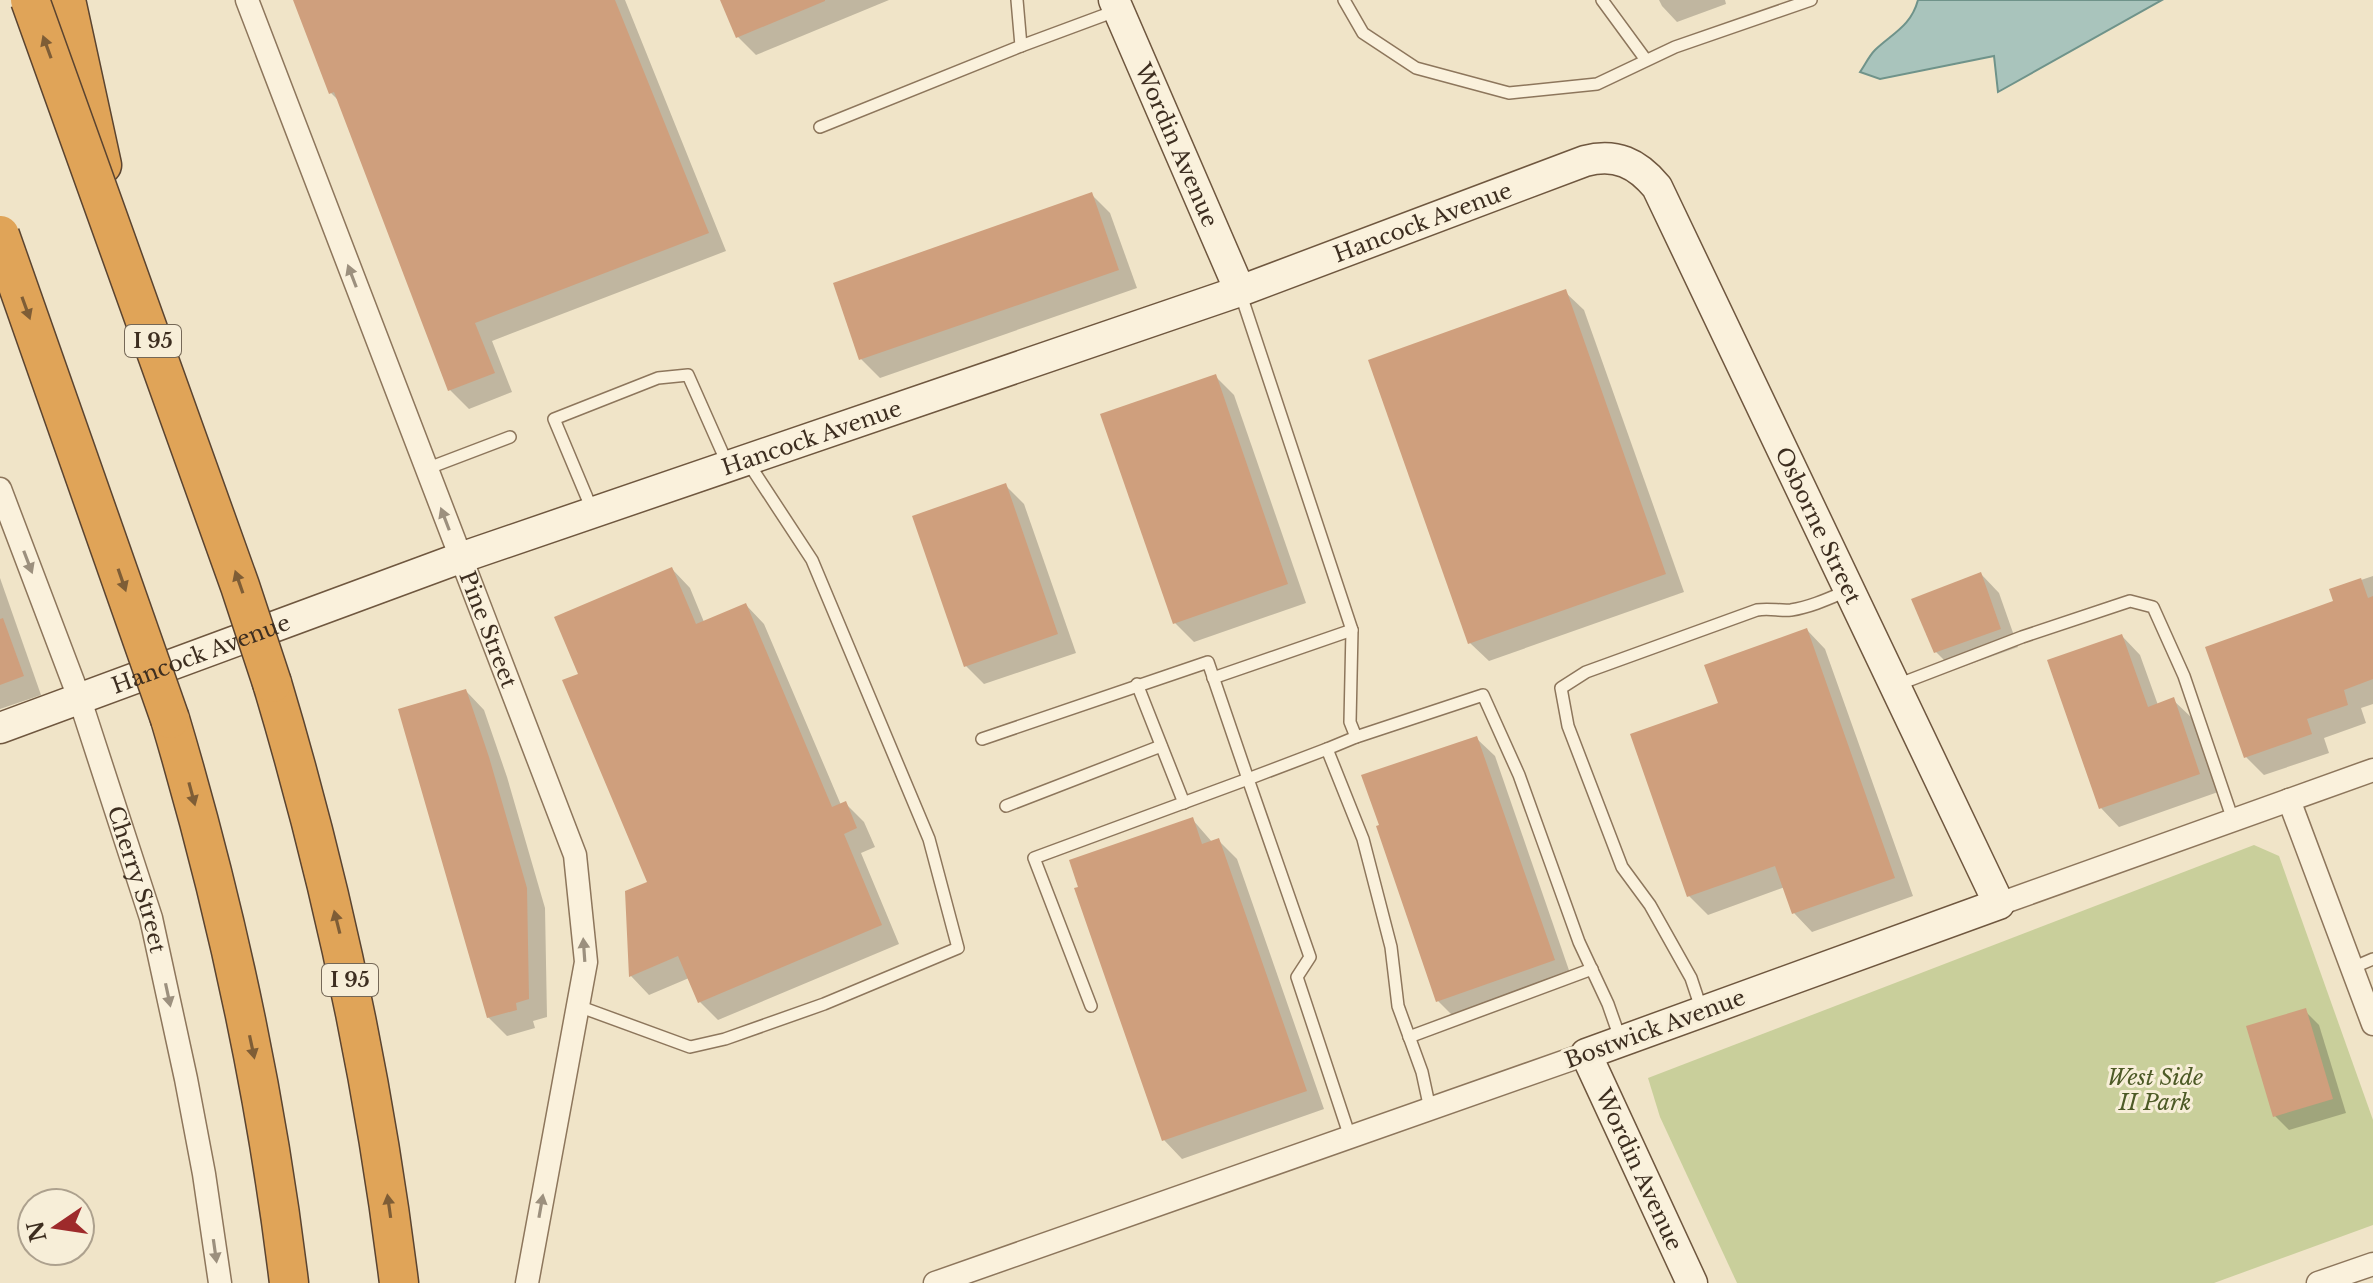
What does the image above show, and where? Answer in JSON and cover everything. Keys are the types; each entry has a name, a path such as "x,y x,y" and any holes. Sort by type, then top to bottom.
{"highway":[{"name":"I 95","path":"30,0 272,683 319,846 342,942 380,1138 399,1283"},
{"path":"66,0 122,253"},
{"path":"0,235 170,719 214,877 240,988 274,1168 289,1283"}],"street":[{"name":"Pine Street","path":"247,0 575,855 586,962 527,1283"},
{"name":"Wordin Avenue","path":"1117,5 1240,291"},
{"name":"Hancock Avenue","path":"0,728 460,558 1240,291 1585,161 1608,158 1624,160"},
{"name":"Osborne Street","path":"1624,160 1646,173 1657,187 1999,904"},
{"name":"Cherry Street","path":"0,489 80,700 151,918 204,1174 220,1283"},
{"name":"Bostwick Avenue","path":"935,1283 1586,1054 2373,770"},
{"path":"2289,800 2373,1024"},
{"name":"Wordin Avenue","path":"1586,1054 1692,1283"},
{"path":"2318,1283 2373,1264"}],"lane":[{"path":"1017,0 1021,46"},
{"path":"1344,0 1363,33 1416,68 1509,93 1597,84 1675,47 1811,0"},
{"path":"1602,0 1646,60"},
{"path":"820,127 1117,5"},
{"path":"1240,291 1352,630 1350,722 1356,737"},
{"path":"578,1006 690,1047 725,1039 824,1004 958,948 929,839 812,560 738,463 688,375 658,378 554,419 593,513"},
{"path":"426,469 510,437"},
{"path":"1702,1012 1691,978 1650,905 1622,867 1568,726 1561,688 1586,672 1757,610 1787,610 1811,605 1849,590"},
{"path":"1895,686 2022,637 2130,601 2141,602 2153,607 2184,676 2233,820"},
{"path":"1213,678 1352,630"},
{"path":"982,739 1208,662 1310,957 1297,977 1350,1137"},
{"path":"1137,684 1184,803"},
{"path":"1091,1006 1034,858 1356,737 1483,695 1519,775 1579,942 1621,1041"},
{"path":"1006,806 1161,746"},
{"path":"1327,749 1363,839 1391,947 1398,1006 1422,1072 1430,1109"},
{"path":"2352,968 2373,959"},
{"path":"1409,1037 1592,969"}],"green space":[{"name":"West Side II Park","path":"2254,845 2279,856 2373,1120 2373,1225 2214,1283 1737,1283 1660,1117 1648,1078"}],"water":[{"path":"1918,0 2162,0 1998,92 1994,56 1880,79 1860,72 1875,50 1906,23"}],"building":[{"path":"293,0 615,0 709,233 475,323 495,373 448,391 334,92 329,94"},
{"path":"720,0 825,0 825,1 736,38"},
{"path":"1092,192 1119,270 859,360 833,283"},
{"path":"1566,289 1666,574 1468,644 1368,360"},
{"path":"1216,374 1288,584 1173,624 1100,414"},
{"path":"1006,483 1058,634 964,667 912,516"},
{"path":"672,567 696,624 746,603 832,807 846,801 857,828 844,834 882,925 698,1003 678,956 629,977 625,891 647,882 562,680 578,674 554,617"},
{"path":"1981,572 2001,629 1934,653 1911,599"},
{"path":"2361,578 2368,598 2373,596 2373,679 2344,690 2348,705 2307,719 2312,734 2244,758 2205,647 2333,601 2329,589"},
{"path":"3,618 24,676 0,685 0,619"},
{"path":"1807,628 1895,878 1792,914 1775,866 1687,897 1630,734 1718,703 1704,665"},
{"path":"2122,634 2148,707 2174,697 2200,774 2099,809 2047,660"},
{"path":"466,689 527,888 529,999 516,1003 517,1010 487,1018 398,709"},
{"path":"1477,736 1555,960 1436,1002 1361,775"},
{"path":"1193,817 1202,844 1219,838 1307,1091 1162,1141 1074,888 1078,887 1069,860"},
{"path":"2306,1008 2333,1099 2273,1117 2246,1026"}]}
